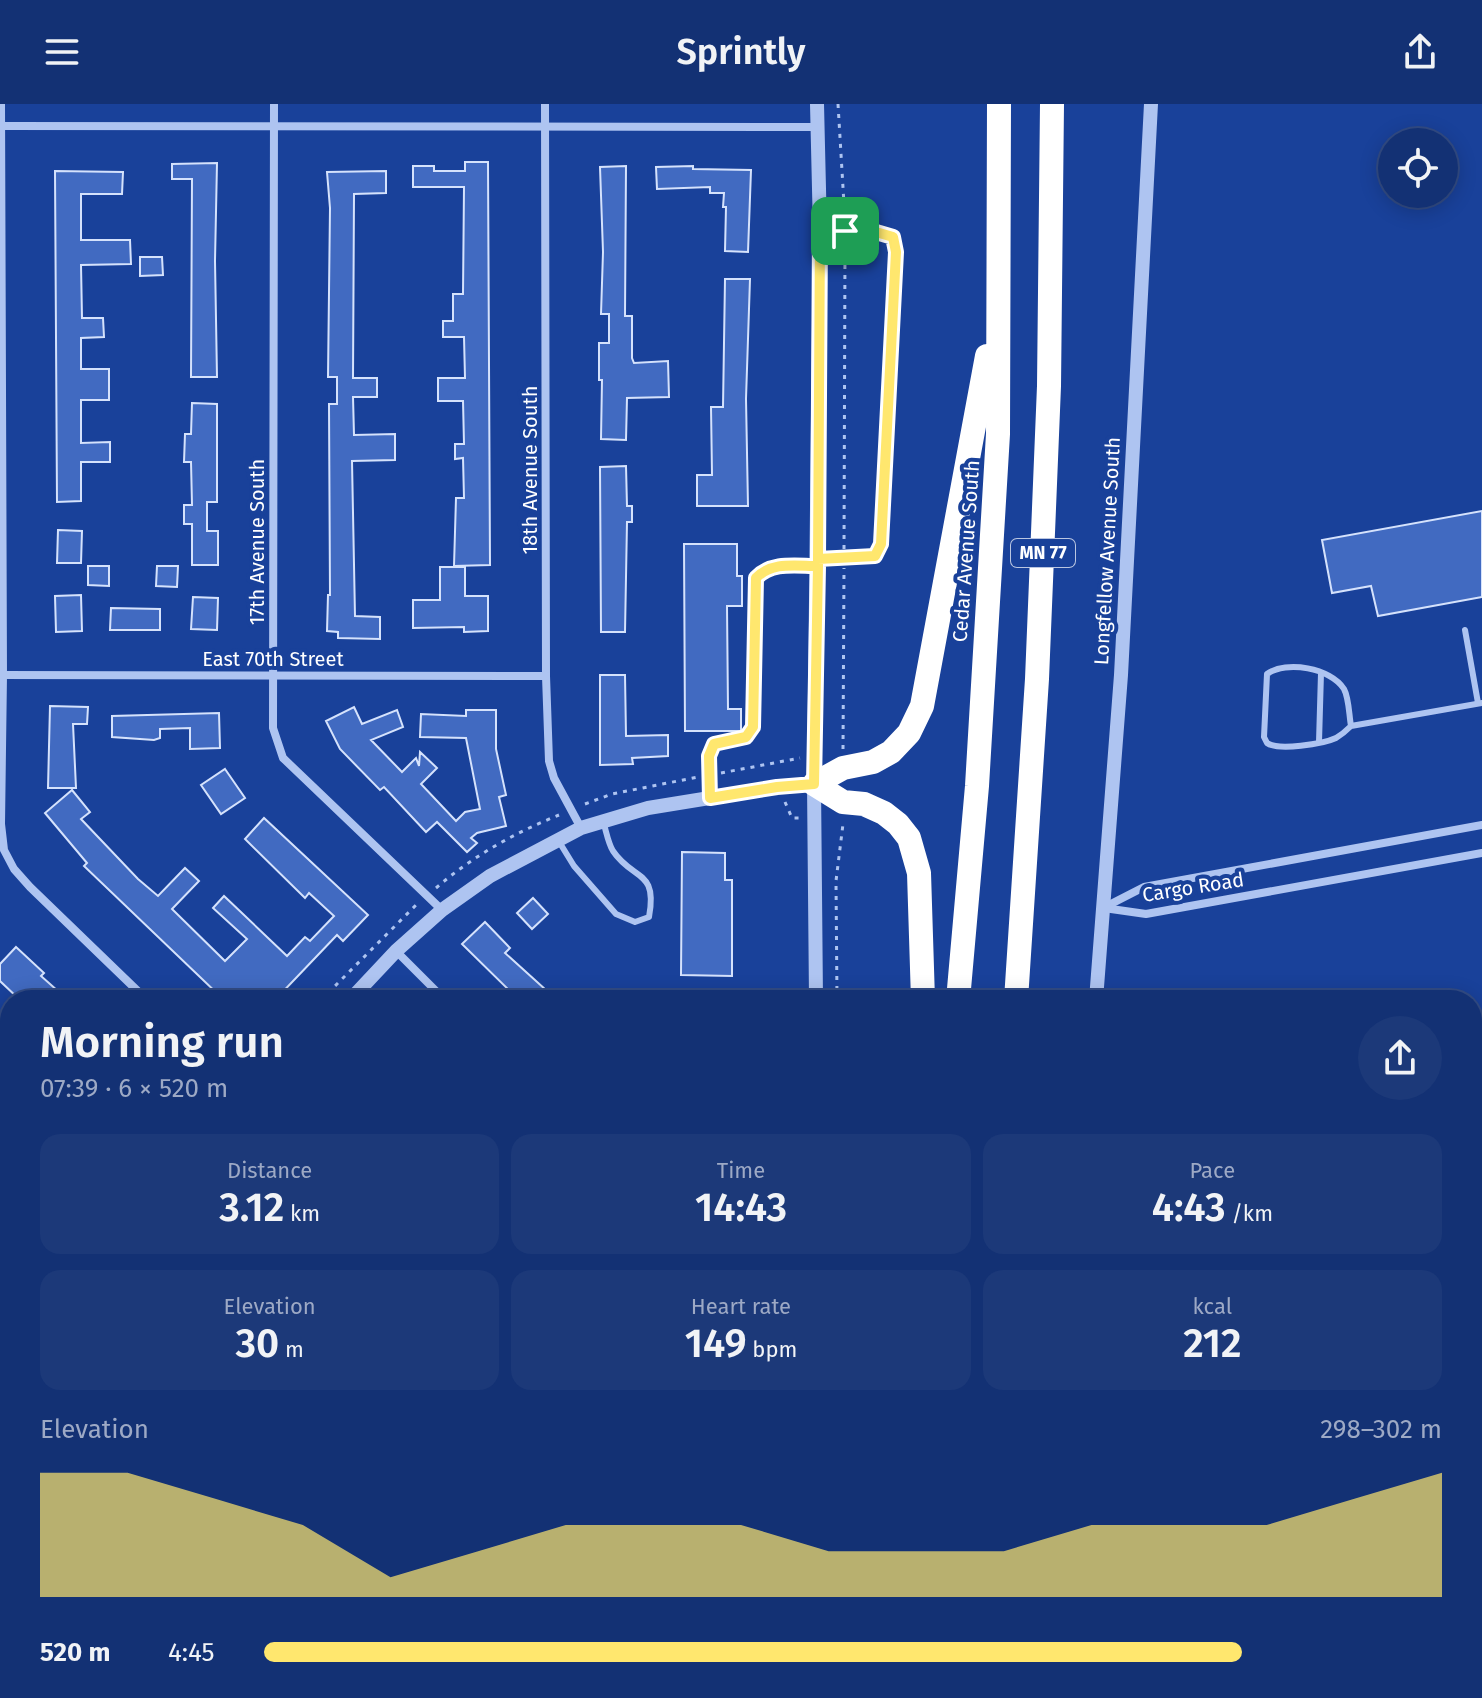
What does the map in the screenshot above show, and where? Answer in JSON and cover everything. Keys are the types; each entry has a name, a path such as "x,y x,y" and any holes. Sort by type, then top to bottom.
{"highway":[{"name":"Cedar Avenue South","path":"959,990 977,786 998,434 999,104"},
{"name":"MN 77","path":"1017,990 1039,633 1049,386 1053,105"},
{"path":"923,990 919,873 909,838 884,813 864,804 843,802 814,784 843,768 873,762 891,752 909,733 922,706 998,299"}],"street":[{"path":"1,104 1,824 4,850 14,869 30,887 137,990"},
{"name":"17th Avenue South","path":"274,104 273,728 283,758 442,910"},
{"name":"18th Avenue South","path":"545,104 546,676 549,761 554,778 581,828"},
{"path":"816,990 814,784 820,231 817,104"},
{"name":"Longfellow Avenue South","path":"1097,990 1121,675 1151,104"},
{"path":"0,126 817,127"},
{"name":"East 70th Street","path":"1,675 546,676"},
{"path":"359,990 396,951 442,910 490,876 581,828 648,808 814,784"},
{"name":"Cargo Road","path":"1103,908 1144,887 1482,825"},
{"name":"Cargo Road","path":"1103,908 1146,914 1482,853"},
{"path":"396,951 435,990"}],"lane":[{"path":"710,798 709,756 714,744 746,737 753,727 756,578 774,566 875,556 881,544 896,252 893,237 876,232 820,231"},
{"path":"1351,726 1345,691 1340,684 1321,673 1295,667 1272,670 1265,679 1264,737 1267,743 1278,748 1336,738 1351,726 1480,703 1465,630"},
{"path":"1319,742 1321,673"},
{"path":"558,840 574,866 616,914 635,922 649,917 652,900 650,885 613,851 603,821"}],"path":[{"path":"838,104 845,231 843,752"},
{"path":"591,802 612,794 794,759"},
{"path":"785,803 792,818 798,818"},
{"path":"438,886 456,870 494,846 549,819"},
{"path":"837,990 836,881 843,819"},
{"path":"331,990 411,910"}],"building":[{"path":"465,162 488,162 490,565 454,566 456,498 464,498 463,458 455,459 455,444 464,444 463,401 438,401 438,378 465,378 464,337 443,337 443,321 453,321 453,294 463,294 464,187 413,187 413,166 434,166 434,171 465,171"},
{"path":"217,163 217,377 191,377 192,179 172,179 172,164"},
{"path":"626,166 625,316 632,316 632,358 634,363 668,361 669,397 627,398 626,440 601,439 599,343 609,343 609,314 601,314 603,252 600,167"},
{"path":"693,166 693,169 751,170 748,252 725,251 724,193 710,193 710,187 657,189 656,167"},
{"path":"55,171 123,172 122,194 81,194 81,240 130,240 131,264 81,265 82,318 103,318 104,337 81,338 81,369 109,369 109,400 81,400 81,443 110,442 110,462 81,462 81,501 57,502"},
{"path":"386,171 386,193 354,194 353,378 377,378 377,397 353,397 354,435 395,434 395,460 352,461 355,616 380,617 380,639 338,638 338,632 327,631 330,595 329,404 337,404 337,377 328,377 330,208 327,172"},
{"path":"140,257 162,257 163,275 140,276"},
{"path":"725,279 750,279 746,399 748,506 697,506 697,475 712,475 711,407 723,407"},
{"path":"192,403 217,404 217,502 207,502 207,531 218,531 218,565 192,565 192,524 184,524 184,505 192,505 191,462 184,462 185,434 191,434"},
{"path":"626,466 627,506 632,506 632,522 627,522 625,632 601,632 600,467"},
{"path":"1482,511 1482,597 1378,616 1371,586 1332,593 1322,540"},
{"path":"58,530 82,531 81,563 57,563"},
{"path":"684,544 737,544 737,576 742,576 742,606 727,606 728,709 741,709 741,731 685,731"},
{"path":"88,566 109,566 109,586 88,585"},
{"path":"157,566 178,566 177,587 156,586"},
{"path":"440,567 465,567 465,596 488,596 488,631 464,632 464,627 413,628 413,600 440,600"},
{"path":"81,595 82,631 56,632 55,596"},
{"path":"193,597 218,598 217,630 191,629"},
{"path":"111,608 160,609 160,630 110,630"},
{"path":"600,675 625,675 626,736 668,735 668,756 632,758 633,764 600,765"},
{"path":"50,706 88,707 87,724 73,724 76,788 48,788"},
{"path":"354,707 362,724 397,710 403,727 371,740 402,772 416,758 419,766 420,752 437,768 421,784 456,821 465,812 480,809 466,738 420,737 421,714 466,716 466,710 496,710 496,749 506,795 499,797 506,826 477,833 471,838 477,843 467,852 437,822 426,832 384,787 380,790 340,749 326,721"},
{"path":"219,713 220,748 190,749 190,728 160,729 160,738 154,740 112,737 112,716"},
{"path":"225,769 245,798 221,814 201,785"},
{"path":"72,790 90,812 81,819 158,896 185,868 199,881 172,909 225,961 247,939 213,908 224,896 287,956 305,937 310,941 334,916 309,893 305,898 245,839 264,818 368,915 343,941 337,935 285,990 214,990 84,866 87,863 45,813"},
{"path":"682,852 725,853 725,880 732,880 732,976 681,975"},
{"path":"533,898 548,914 532,929 517,913"},
{"path":"485,922 510,948 505,953 546,990 509,990 462,944"},
{"path":"16,947 44,973 41,976 57,990 9,990 0,981 0,964"}],"route":[{"path":"845,231 820,231 818,450 818,559 818,566 774,566 756,578 753,727 746,737 714,744 709,756 710,798 814,784 817,649 818,566 818,559 875,556 881,544 896,252 893,237 876,232 845,231"}]}
